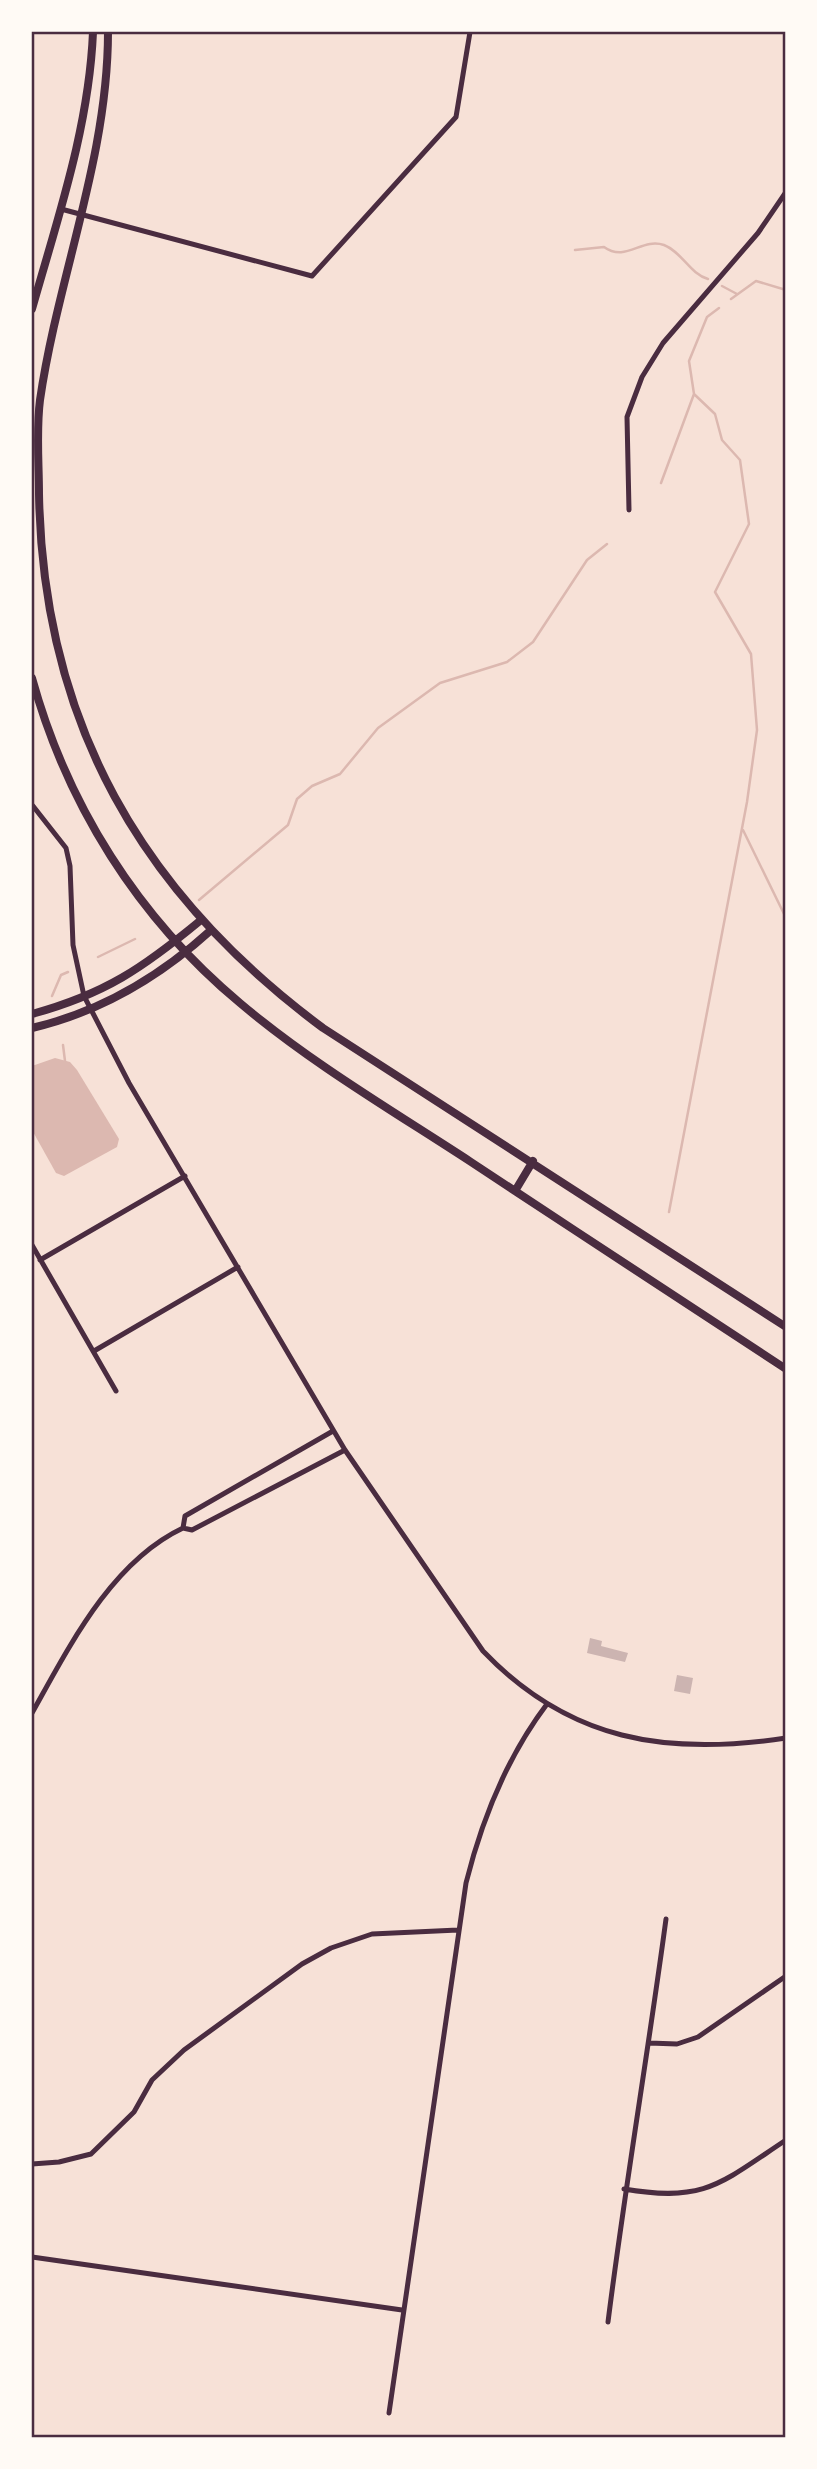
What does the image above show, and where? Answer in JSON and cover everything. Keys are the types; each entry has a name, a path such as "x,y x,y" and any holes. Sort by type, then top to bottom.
{"main road":[{"path":"32,309 86,109 93,32"},
{"path":"108,32 98,142 40,402 40,530 48,604 66,678 88,742 117,802 142,846 210,931 277,994 323,1028 533,1161 786,1327"},
{"path":"32,678 42,716 75,794 129,884 175,941 239,1003 297,1047 786,1369"},
{"path":"32,1014 84,996 132,974 201,920"},
{"path":"32,1028 92,1011 138,985 186,952 210,931"},
{"path":"515,1191 533,1161"}],"street":[{"path":"61,209 312,276 456,117 470,32"},
{"path":"629,510 627,417 642,377 663,343 758,233 786,192"},
{"path":"33,806 66,848 70,866 73,945 84,996 129,1083 333,1431 483,1651 504,1672 547,1704 590,1726 637,1740 679,1746 786,1738"},
{"path":"40,1260 184,1176"},
{"path":"32,1245 116,1391"},
{"path":"93,1351 238,1267"},
{"path":"183,1528 184,1516 333,1431"},
{"path":"32,1713 63,1658 124,1574 152,1548 183,1528 192,1530 345,1450"},
{"path":"389,2413 458,1930 476,1844 511,1757 547,1704"},
{"path":"608,2322 624,2189 649,2043 666,1919"},
{"path":"32,2164 59,2162 90,2154 134,2112 152,2080 184,2050 302,1965 331,1948 372,1934 458,1930"},
{"path":"649,2043 677,2044 698,2037 786,1976"},
{"path":"624,2189 654,2194 692,2194 726,2181 786,2140"},
{"path":"32,2257 402,2310"}],"shaded area":[{"path":"55,1058 70,1062 77,1070 119,1139 117,1147 64,1176 56,1173 32,1130 32,1066"}],"building":[{"path":"590,1638 602,1641 601,1646 628,1653 625,1662 587,1653"},
{"path":"677,1675 693,1678 690,1694 674,1691"}],"waterway":[{"path":"575,250 604,247 620,252 656,243 670,248 696,273 708,279"},
{"path":"731,299 756,281 786,290"},
{"path":"722,286 737,294"},
{"path":"669,1212 747,802 757,730 751,654 715,592 749,524 740,460 722,440 715,414 694,394 689,361 707,317 719,308"},
{"path":"661,483 694,394"},
{"path":"199,900 288,825 297,799 312,786 340,774 378,728 440,683 507,662 533,642 587,560 607,544"},
{"path":"743,830 786,918"},
{"path":"98,957 135,939"},
{"path":"52,996 61,975 68,972"},
{"path":"63,1045 65,1061"}]}
